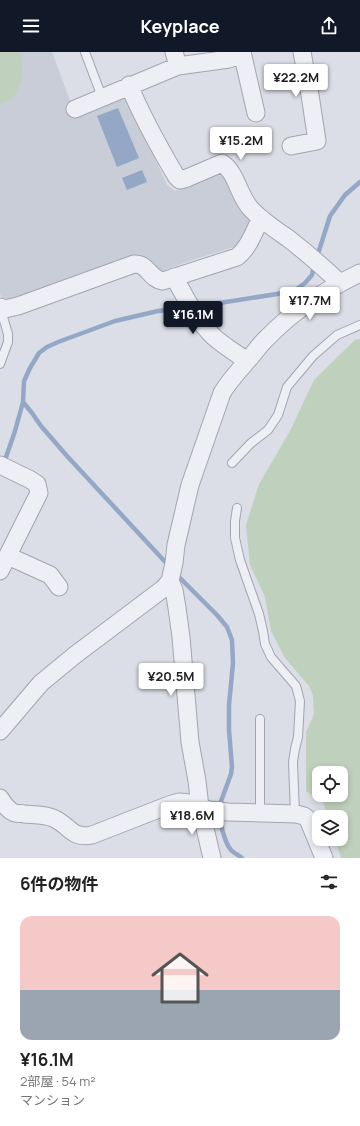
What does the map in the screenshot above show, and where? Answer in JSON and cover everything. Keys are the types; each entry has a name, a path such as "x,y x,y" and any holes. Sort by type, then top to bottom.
{"street":[{"path":"291,146 317,141 302,52"},
{"path":"75,109 129,85 176,59 229,59 242,53 256,113"},
{"path":"129,85 137,105 155,140 176,176 180,180 222,162 231,172 250,208 308,254 340,283"},
{"path":"0,307 5,309 18,306 138,263 157,280 163,281 237,257 247,246 261,218"},
{"path":"0,731 41,684 75,655 164,588 170,581 176,545 190,485 222,393 228,383 265,340 282,323 340,283 360,274"},
{"path":"174,277 195,316 222,344 247,361"},
{"path":"0,571 39,493 37,484 6,467"},
{"path":"8,556 50,576 59,587"},
{"path":"170,581 174,590 181,637 190,742 197,781 205,808 212,858"},
{"path":"0,798 8,808 15,813 54,818 64,824 76,835 84,837 179,802 190,803 205,808 228,812 295,814 304,816 308,819 324,858"}],"lane":[{"path":"85,52 102,97"},
{"path":"0,307 8,334 8,342 0,364"},
{"path":"232,463 251,443 268,430 278,415 287,387 313,356 337,335 360,325"},
{"path":"237,508 235,538 240,560 259,614 265,644 271,657 296,686 300,701 298,737 293,762 295,814"},
{"path":"260,719 260,813"}],"shaded area":[{"path":"0,52 52,52 75,114 126,94 167,185 175,191 216,174 231,179 249,220 249,231 242,244 156,273 143,258 11,301 2,298 0,294"}],"green space":[{"path":"0,52 20,52 22,76 16,94 0,104"},
{"path":"360,339 360,858 341,858 337,846 348,846 348,810 326,810 323,802 348,802 348,766 312,766 312,795 306,791 306,732 314,714 313,696 309,686 285,658 271,631 265,597 250,565 246,525 259,484 290,431 314,380 355,340"}],"water":[{"path":"118,108 139,158 117,167 97,116"},
{"path":"142,170 147,182 127,190 122,178"}],"waterway":[{"path":"317,257 330,216 345,195 360,182"},
{"path":"194,307 295,290 305,283 312,275 314,266"},
{"path":"4,463 23,402 24,381 39,353 58,342 115,321 158,311 187,308"},
{"path":"23,402 41,426 67,456 169,566"},
{"path":"175,573 217,615 227,627 232,640 233,663 229,705 229,730 232,767 220,808"},
{"path":"220,815 222,828 227,843 231,850 242,858"}]}
